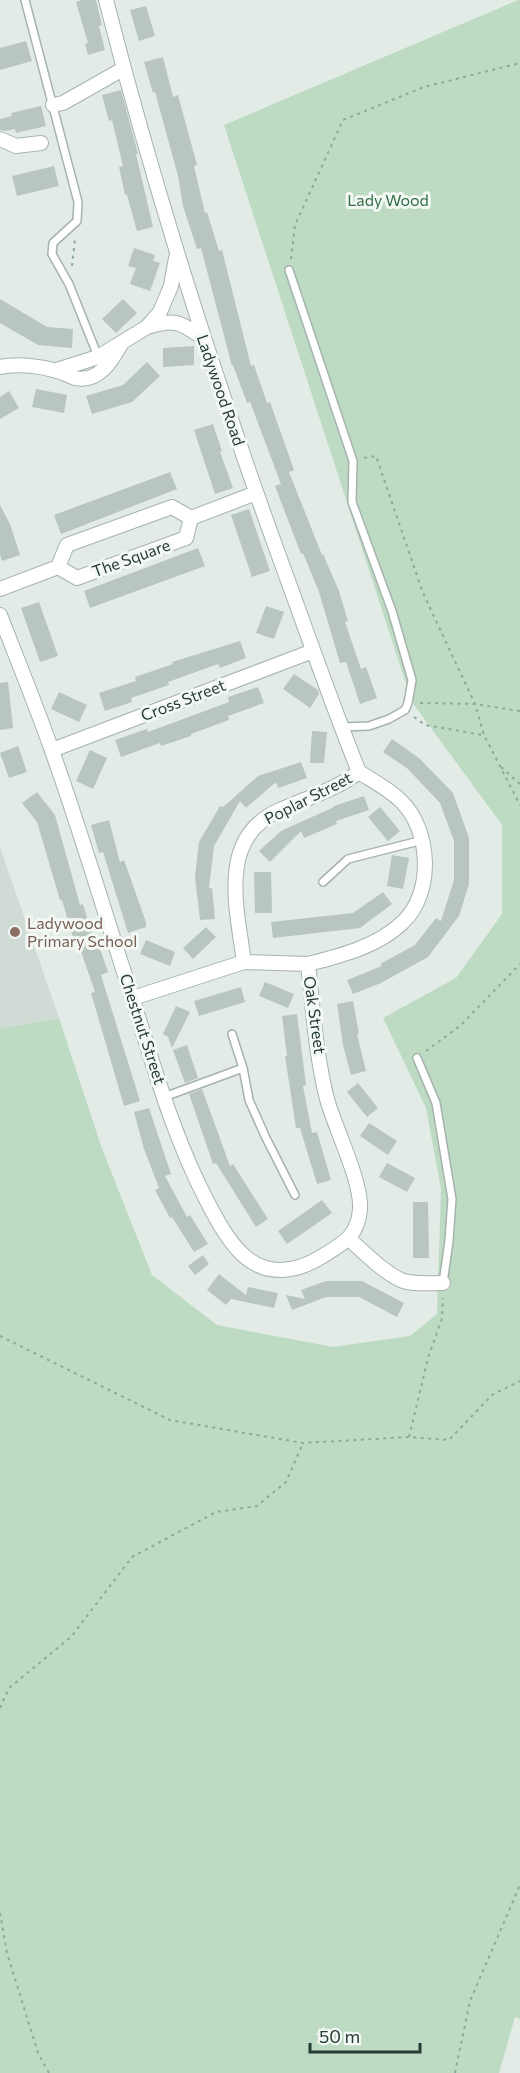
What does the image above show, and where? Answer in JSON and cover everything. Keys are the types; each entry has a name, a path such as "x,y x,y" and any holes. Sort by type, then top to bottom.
{"street":[{"name":"Ladywood Road","path":"106,0 123,69 202,338 256,493 359,772"},
{"path":"53,105 63,104 123,69"},
{"path":"0,139 16,146 40,143"},
{"path":"147,327 160,312 171,286 176,254"},
{"path":"2,362 57,370 76,378 88,378 99,374 101,363 123,342 147,327 167,321 183,324 202,338"},
{"path":"190,518 256,493"},
{"name":"The Square","path":"172,507 190,518 186,538 77,578 58,567 67,545 172,507"},
{"path":"0,589 58,567"},
{"name":"Chestnut Street","path":"0,615 52,750 164,1097 195,1179 218,1222 241,1253 258,1264 275,1270 302,1268 349,1239"},
{"name":"Cross Street","path":"52,750 314,651"},
{"name":"Oak Street","path":"349,1239 357,1224 360,1198 327,1098 308,964 357,949 383,937 404,922 418,902 425,859 423,840 415,821 402,802 359,772"},
{"name":"Poplar Street","path":"244,962 234,879 238,857 247,836 262,820 277,811 344,784 359,772"},
{"path":"133,998 244,962 308,964"},
{"path":"349,1239 374,1262 401,1280 443,1283"}],"lane":[{"path":"25,0 78,202 77,221 53,243 52,254 69,284 101,363"},
{"path":"289,270 353,461 352,502 392,610 412,680 407,706 389,720 369,726 341,727"},
{"path":"323,882 348,859 423,840"},
{"path":"232,1034 243,1068 249,1100 295,1196"},
{"path":"417,1058 436,1103 452,1199 443,1283"},
{"path":"164,1097 243,1068"}],"path":[{"path":"289,270 295,225 343,120 424,87 520,63"},
{"path":"69,284 77,221"},
{"path":"353,461 376,456 423,593 475,704 484,735 520,805"},
{"path":"407,706 475,704 520,711"},
{"path":"407,706 425,725 484,735"},
{"path":"499,765 520,784"},
{"path":"417,1058 461,1025 520,964"},
{"path":"409,1437 428,1358 442,1318 443,1283"},
{"path":"0,1336 170,1420 303,1443 409,1437 449,1440 492,1395 520,1381"},
{"path":"0,1708 9,1688 71,1637 132,1557 216,1512 257,1506 286,1482 303,1443"},
{"path":"455,2073 470,2001 520,1885"},
{"path":"0,1913 7,1953 38,2053 49,2073"}],"shaded area":[{"name":"Ladywood Primary School","path":"0,847 59,1018 0,1029"}],"green space":[{"name":"Lady Wood","path":"520,0 520,2019 515,2017 499,2073 0,2073 0,1029 59,1018 101,1146 152,1275 217,1325 333,1347 410,1336 437,1314 441,1189 426,1108 383,1018 456,978 502,914 502,825 412,702 224,125"}],"building":[{"path":"96,0 105,50 88,55 85,44 88,43 76,2"},
{"path":"146,6 155,36 139,41 130,10"},
{"path":"26,41 32,61 0,70 0,48"},
{"path":"163,57 173,97 178,95 197,165 194,166 205,213 207,212 219,251 222,250 251,366 254,365 267,403 270,402 294,470 289,472 339,591 348,621 345,622 361,669 366,667 377,698 360,704 346,662 340,663 319,592 303,553 301,554 275,486 281,484 250,402 247,403 232,366 201,248 197,249 183,206 178,176 155,92 153,93 144,62"},
{"path":"121,90 138,154 136,154 153,227 137,231 127,195 125,195 119,167 123,166 112,120 109,121 102,95"},
{"path":"41,106 46,126 16,133 15,129 0,130 0,119 12,116 11,113"},
{"path":"54,166 59,186 17,196 12,176"},
{"path":"134,248 155,255 153,261 160,263 150,291 130,284 136,268 128,266"},
{"path":"0,299 47,327 73,329 72,348 38,345 0,323"},
{"path":"123,299 137,313 116,333 102,319"},
{"path":"194,346 194,365 163,367 163,348"},
{"path":"147,362 160,376 132,402 92,414 86,396 123,385"},
{"path":"36,389 67,395 64,413 32,407"},
{"path":"9,391 19,408 0,419 0,397"},
{"path":"213,424 233,488 215,494 194,430"},
{"path":"170,472 177,489 61,534 54,515"},
{"path":"0,505 10,524 20,555 2,561 0,554"},
{"path":"249,509 270,571 252,577 231,515"},
{"path":"198,548 205,566 90,608 84,591"},
{"path":"39,602 58,656 40,662 21,608"},
{"path":"266,606 284,612 274,639 256,633"},
{"path":"240,641 246,658 220,668 218,664 168,682 169,685 131,698 132,702 105,711 99,693 136,681 135,677 173,664 172,662"},
{"path":"294,674 318,690 319,694 310,708 283,689"},
{"path":"8,682 13,728 0,730 0,683"},
{"path":"258,687 264,703 228,716 229,720 191,734 191,736 161,746 160,743 121,757 115,740 147,729 148,732 229,702 228,697"},
{"path":"59,692 87,705 79,722 51,709"},
{"path":"312,731 327,732 324,763 310,763"},
{"path":"392,739 419,758 453,793 469,838 469,884 459,916 428,957 381,983 353,994 347,980 382,966 380,964 415,945 436,918 441,921 454,880 454,841 440,803 408,769 383,752"},
{"path":"18,746 27,772 9,778 0,753"},
{"path":"90,750 107,758 93,789 76,781"},
{"path":"301,762 307,778 278,788 276,782 246,808 240,801 214,846 209,888 212,888 215,919 200,920 195,877 199,842 220,806 223,807 258,776"},
{"path":"37,792 55,815 80,905 83,904 96,947 99,946 108,972 101,975 140,1101 124,1106 91,993 95,992 78,943 75,944 37,822 22,803"},
{"path":"364,796 369,810 336,821 337,824 304,838 301,831 270,862 259,851 281,831 334,806"},
{"path":"380,807 400,831 388,841 368,817"},
{"path":"109,820 120,862 124,860 146,922 146,927 128,933 103,852 99,853 91,825"},
{"path":"392,855 409,858 403,889 387,886"},
{"path":"254,872 271,872 272,913 255,913"},
{"path":"383,892 392,904 360,928 273,938 271,922 353,913"},
{"path":"206,927 216,937 193,959 183,948"},
{"path":"146,940 175,952 170,966 140,954"},
{"path":"265,982 294,994 288,1008 259,996"},
{"path":"241,987 245,1002 199,1016 194,1001"},
{"path":"353,1001 359,1034 357,1034 366,1071 351,1075 343,1045 337,1004"},
{"path":"176,1006 190,1012 172,1048 168,1037 163,1034"},
{"path":"297,1014 306,1085 303,1086 312,1133 317,1132 331,1180 317,1184 300,1128 296,1128 285,1056 287,1056 282,1016"},
{"path":"187,1045 198,1078 185,1083 173,1050"},
{"path":"358,1083 378,1108 367,1117 347,1092"},
{"path":"202,1089 230,1166 233,1164 268,1219 256,1227 216,1163 213,1164 189,1094"},
{"path":"149,1108 171,1174 165,1176 187,1217 190,1215 208,1244 194,1252 172,1217 170,1218 155,1190 159,1188 144,1149 134,1112"},
{"path":"369,1123 397,1141 388,1155 360,1136"},
{"path":"387,1163 415,1178 407,1192 379,1177"},
{"path":"322,1200 332,1213 287,1244 278,1231"},
{"path":"413,1202 428,1202 429,1258 413,1258"},
{"path":"203,1255 209,1264 195,1275 188,1266"},
{"path":"219,1274 246,1295 248,1287 278,1293 274,1308 231,1299 226,1305 207,1290"},
{"path":"326,1281 362,1281 404,1303 397,1317 359,1297 326,1297 292,1310 286,1295 305,1299 301,1290"}],"place":[{"name":"Ladywood Primary School","path":"15,932"}]}
